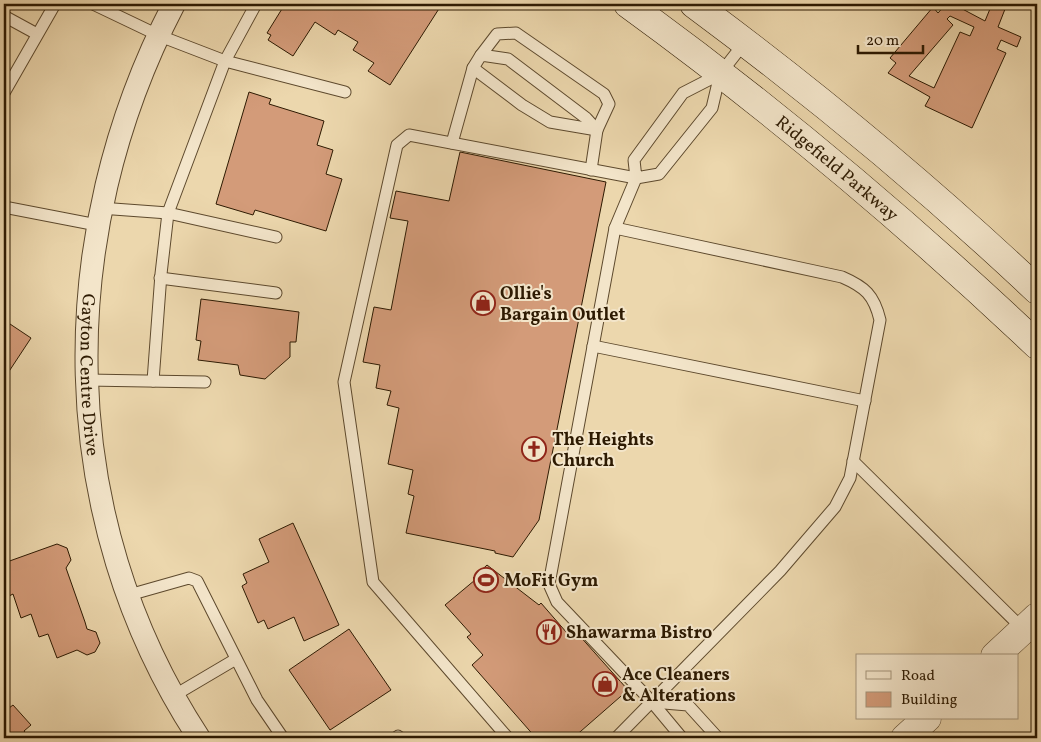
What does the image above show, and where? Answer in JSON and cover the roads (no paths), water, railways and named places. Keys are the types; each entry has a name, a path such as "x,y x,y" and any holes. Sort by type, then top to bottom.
{"main road":[{"name":"Ridgefield Parkway","path":"628,4 720,74 862,188 1037,345"},
{"path":"694,4 745,42 923,187 1037,290"},
{"path":"997,654 1030,624"},
{"path":"905,738 925,720"}],"street":[{"name":"Gayton Centre Drive","path":"174,4 131,99 117,142 99,217 89,286 86,330 87,380 94,460 108,527 129,595 153,654 200,738"}],"lane":[{"path":"4,93 55,4"},
{"path":"93,4 160,36 225,61 345,92"},
{"path":"153,382 160,278 168,214 225,61 256,4"},
{"path":"4,16 37,34"},
{"path":"452,143 473,68 481,54 497,34 516,33 604,94 609,104 597,130 591,170"},
{"path":"508,738 374,582 344,382 397,145 408,135 636,178 659,174 712,108 720,74 745,42"},
{"path":"481,54 508,58 586,118 597,130"},
{"path":"473,68 522,105 550,122 597,130"},
{"path":"682,738 652,702 557,602 549,584 615,228 636,178 634,160 683,93 720,74"},
{"path":"4,207 99,217 168,214 276,237"},
{"path":"615,228 842,277 861,286 876,304 880,320 850,478 836,508 780,571 618,738"},
{"path":"160,278 276,293"},
{"path":"593,346 864,401"},
{"path":"87,380 205,382"},
{"path":"853,460 1030,624"},
{"path":"129,595 190,578 197,580 257,700 283,738"},
{"path":"175,695 236,658"},
{"path":"652,702 688,705 718,738"}],"place":[{"name":"Ollie's Bargain Outlet","path":"483,303"},
{"name":"The Heights Church","path":"534,449"},
{"name":"MoFit Gym","path":"486,580"},
{"name":"Shawarma Bistro","path":"549,632"},
{"name":"Ace Cleaners & Alterations","path":"605,684"}]}
